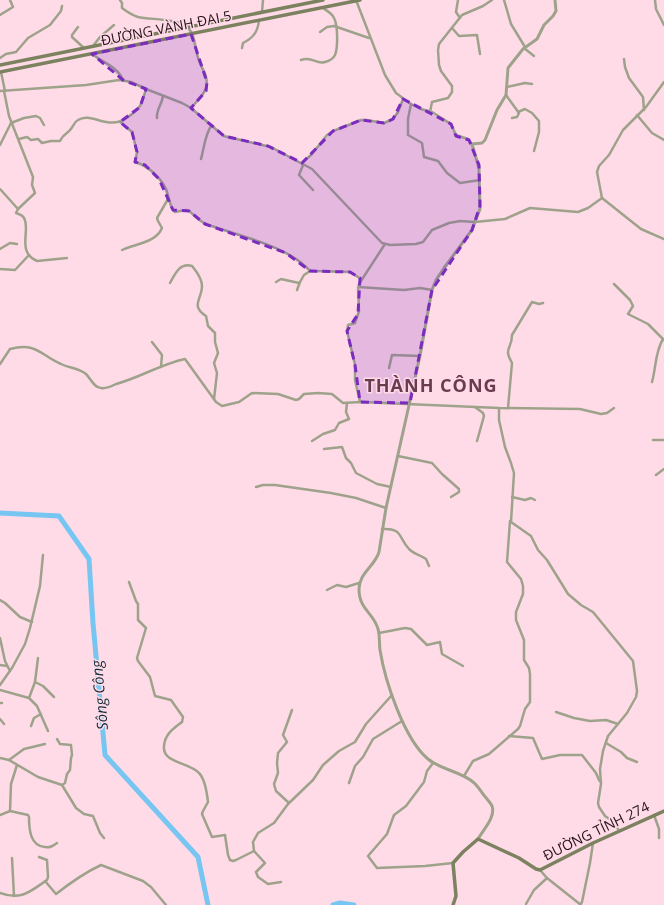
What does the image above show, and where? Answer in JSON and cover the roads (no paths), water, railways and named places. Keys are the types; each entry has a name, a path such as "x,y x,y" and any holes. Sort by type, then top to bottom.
{"main road":[{"name":"ĐƯỜNG VÀNH ĐAI 5","path":"0,65 323,0"},
{"name":"ĐƯỜNG VÀNH ĐAI 5","path":"1,72 357,0"},
{"name":"ĐƯỜNG TỈNH 274","path":"478,839 519,858 540,870 593,843 664,811"},
{"path":"453,905 456,896 453,863 478,839"}],"street":[{"path":"0,15 13,7 10,0"},
{"path":"120,0 122,3 122,8 136,16 170,20 187,27 191,34 199,62 207,82 206,91 191,108"},
{"path":"262,12 263,0"},
{"path":"357,0 370,38 386,77 396,93 411,104 430,112 451,124 456,136 468,138 472,144 479,165 480,206 471,231 436,280 432,290 420,356 386,508 378,556 359,583 359,593 362,604 377,625 380,650 388,684 402,721 412,741 417,748 433,763 443,769 464,776 476,785 492,807 492,816 478,839"},
{"path":"458,0 456,12 460,18"},
{"path":"430,112 432,102 448,98 452,92 452,86 440,68 438,50 439,44 465,13 483,6 492,0"},
{"path":"504,0 511,24 524,48 534,56"},
{"path":"472,144 482,143 485,140 496,112 506,95 508,68 524,48 537,39 544,25 555,14 555,0"},
{"path":"655,0 656,9 664,25"},
{"path":"0,58 6,54 16,52 29,36 48,26 61,11 62,6"},
{"path":"301,60 308,58 320,63 334,57 337,44 334,17 322,8"},
{"path":"242,48 243,43 250,40 254,36 260,20"},
{"path":"93,46 100,37 114,25"},
{"path":"320,32 327,27 334,26 370,38"},
{"path":"78,27 72,37 84,48"},
{"path":"452,28 459,36 477,35 480,54"},
{"path":"92,54 112,68 121,76 123,80"},
{"path":"624,59 624,67 629,78 643,97 644,110"},
{"path":"1,72 7,112 33,175 32,185 35,193 18,209 16,213 23,216 25,220 25,244 29,255 37,261 67,258"},
{"path":"0,91 86,85 123,80 131,82 191,108 224,136 271,147 303,164 314,171 385,244 390,245 420,243 426,239 430,232 435,228 454,222 475,222 505,219 530,208 578,212 588,208 602,198"},
{"path":"664,82 644,110 623,130 609,156 597,168 597,176 602,198 641,229 664,239"},
{"path":"507,87 525,83 532,84"},
{"path":"19,139 26,137 31,140 38,139 42,143 60,141 63,134 69,131 77,121 83,118 111,124 120,122 140,107 146,89"},
{"path":"506,95 519,113 517,117 512,118"},
{"path":"157,118 157,113 162,103 163,96"},
{"path":"313,190 300,175 303,164 327,135 333,131 361,120 384,123 393,119 398,112 403,99"},
{"path":"411,104 408,119 408,135 422,143 424,157 438,161 447,173 460,183 480,180"},
{"path":"518,112 525,109 532,113 539,121 539,133 534,152"},
{"path":"0,145 11,123 24,118 36,116 40,118 44,125"},
{"path":"637,116 652,133 664,140"},
{"path":"120,122 130,130 133,135 137,152 135,162 145,165 157,176 166,189 168,199 175,212 186,210 205,224 264,243 286,253 310,271"},
{"path":"201,159 207,133 211,126"},
{"path":"0,189 18,209"},
{"path":"122,250 135,244 149,241 158,234 162,228 158,218 168,199"},
{"path":"0,249 10,243 17,244"},
{"path":"360,402 355,380 356,365 347,330 348,325 355,323 358,314 358,287 361,279 385,244"},
{"path":"0,269 15,270 29,255"},
{"path":"170,283 179,269 187,264 192,266 202,283 198,307 201,313 206,316 208,326 215,333 218,351 214,363 217,373 214,399"},
{"path":"297,290 304,275 310,271 350,272 361,279"},
{"path":"276,282 281,279 299,283"},
{"path":"614,284 631,302 632,306 628,314 646,323 664,340 657,354 652,382"},
{"path":"358,287 404,290 420,288 432,290"},
{"path":"508,408 512,363 508,357 508,352 512,336 532,302 539,304 543,303"},
{"path":"152,342 162,355 161,367"},
{"path":"0,364 10,349 21,347 37,349 61,365 74,368 85,373 96,386 103,388 129,381 161,367 185,359 214,399 220,405 225,406 239,402 252,393 278,394 298,400 303,394 318,393 333,395 341,403 410,403 499,408 580,409 604,414 614,408"},
{"path":"389,368 392,355 420,356"},
{"path":"312,442 323,434 335,430 339,423 349,419 346,412 347,403"},
{"path":"475,406 484,416 477,441"},
{"path":"464,776 473,761 489,754 519,728 525,709 530,702 530,671 524,660 524,640 516,620 516,612 523,594 523,586 521,579 507,562 510,521 513,509 512,497 514,473 505,447 499,420 499,408"},
{"path":"653,440 664,440"},
{"path":"324,449 342,447 346,458 351,463 356,473 377,484 391,487"},
{"path":"398,456 432,463 459,489 459,492 451,497"},
{"path":"656,474 664,469"},
{"path":"256,487 263,485 275,485 331,493 356,498 386,508"},
{"path":"512,497 525,500 531,498 535,500"},
{"path":"510,521 513,525 531,536 538,550 547,560 568,594 593,612 633,661 635,667 637,694 632,705 610,734 606,743 600,767 601,782 598,803 599,807 605,816 615,823 619,831"},
{"path":"382,529 397,531 409,549 426,559 429,566"},
{"path":"0,685 10,671 25,644 32,622 40,586 43,555"},
{"path":"129,582 138,604 138,620 146,628 137,658 138,662 150,677 155,696 171,700 183,717 182,722 168,734 164,742 164,752 167,756 189,766 200,774 207,793 208,802 202,811 202,814 212,837 225,835 230,860 236,860 254,851"},
{"path":"327,590 337,584 346,586 359,583"},
{"path":"0,600 20,617 32,622"},
{"path":"379,633 405,628 411,629 427,646 440,642 442,654 463,666"},
{"path":"0,638 7,666 10,671"},
{"path":"29,698 35,682 38,658"},
{"path":"0,665 7,666"},
{"path":"35,682 43,686 54,697"},
{"path":"0,690 29,698 37,706 48,730"},
{"path":"281,882 266,883 258,877 256,872 264,863 254,851 252,842 260,831 274,823 289,802 313,780 323,765 339,751 355,742 366,724 393,695"},
{"path":"289,802 276,791 274,784 278,773 278,753 287,742 283,735 292,710"},
{"path":"556,712 574,718 590,721 606,720 618,724"},
{"path":"31,726 34,718 41,714"},
{"path":"0,719 4,724"},
{"path":"349,784 355,767 374,739 402,721"},
{"path":"509,736 533,738 542,759 560,755 582,755 596,773 598,780 601,782"},
{"path":"57,739 60,744 71,745 72,755 70,758 70,770 67,774 65,783 62,785"},
{"path":"606,743 621,752 627,758 637,762"},
{"path":"8,760 24,749 45,744"},
{"path":"0,758 8,760 38,777 62,785 76,808 84,814 93,816 100,833 104,838"},
{"path":"433,763 427,771 424,782 406,806 394,815 387,834 368,856 377,868 426,866 453,863"},
{"path":"10,811 11,784 17,765"},
{"path":"0,815 10,811 29,816 31,833 37,844 43,847 50,847 57,843"},
{"path":"654,815 659,829 659,838"},
{"path":"540,870 547,878 580,905 582,902 593,843"},
{"path":"0,893 14,896 28,893 45,881 48,877 47,861 46,859 39,857"},
{"path":"12,858 14,896"},
{"path":"45,881 56,894 80,876 87,874 101,865 143,881 151,887 166,905"},
{"path":"526,904 534,890 547,878"}],"waterway":[{"name":"Sông Công","path":"0,513 59,516 89,559 93,623 105,755 198,857 208,905"},
{"name":"Sông Công","path":"333,905 340,903 354,905"}],"district":[{"name":"THÀNH CÔNG","path":"431,386"}]}
